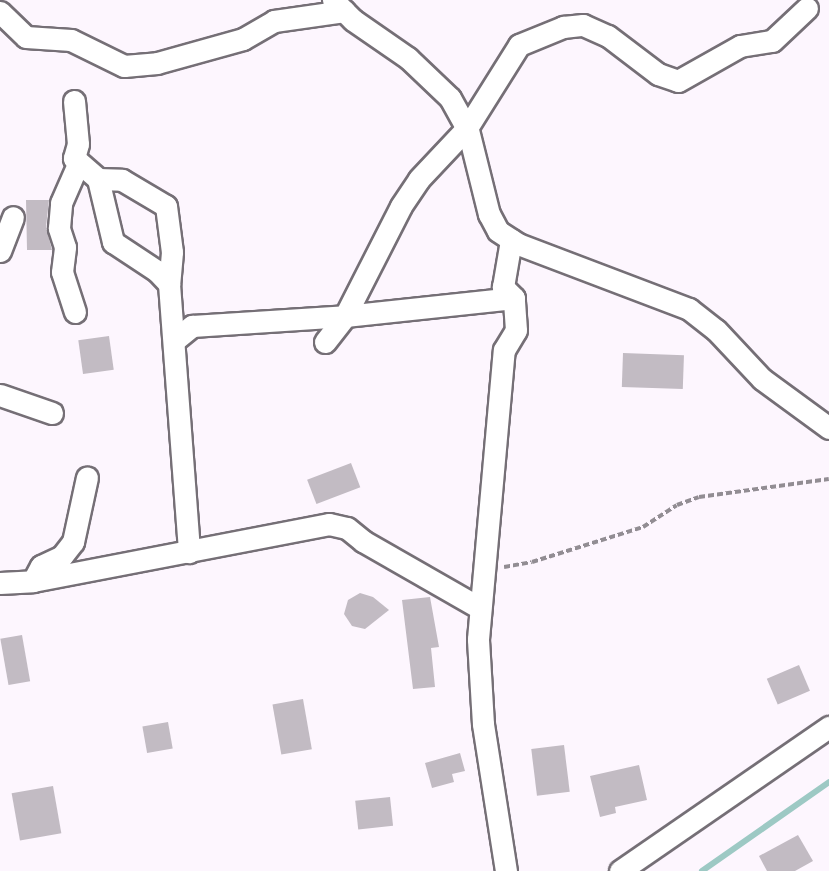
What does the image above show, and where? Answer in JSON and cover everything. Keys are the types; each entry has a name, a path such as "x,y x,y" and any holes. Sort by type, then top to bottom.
{"street":[{"path":"0,12 26,37 71,40 124,66 157,63 243,39 274,21 338,6 408,58 450,98 467,128 489,214 498,231 512,240 689,309 716,330 762,380 829,428"},
{"path":"325,342 345,316 401,206 419,179 467,128 519,45 564,27 583,25 608,36 658,74 678,81 740,46 772,41 807,8"},
{"path":"74,101 78,144 74,158 78,164 98,179 122,180 166,206 172,252 169,284 176,339 189,552"},
{"path":"75,312 62,272 65,247 59,228 61,203 78,164"},
{"path":"98,179 113,242 157,271 169,284"},
{"path":"0,251 13,217"},
{"path":"506,871 483,724 478,639 482,570 504,350 516,330 514,298 503,287 512,240"},
{"path":"176,339 192,326 345,316 514,298"},
{"path":"0,395 52,413"},
{"path":"33,581 41,566 62,556 73,542 87,477"},
{"path":"0,583 33,581 329,524 347,528 363,541 480,608"},
{"path":"620,871 829,727"}],"path":[{"path":"482,570 532,562 643,527 677,505 699,497 829,479"}],"building":[{"path":"26,200 49,200 46,227 52,250 27,250"},
{"path":"109,336 114,370 83,374 78,340"},
{"path":"623,353 684,355 683,389 622,387"},
{"path":"351,463 360,487 316,504 307,480"},
{"path":"360,593 373,597 389,610 365,629 352,626 344,614 348,600"},
{"path":"430,597 439,647 431,648 435,687 413,689 402,600"},
{"path":"22,635 30,681 8,685 0,639"},
{"path":"799,665 810,691 778,704 767,679"},
{"path":"303,699 312,749 281,755 272,704"},
{"path":"168,722 173,749 147,753 142,727"},
{"path":"564,745 570,792 537,796 531,749"},
{"path":"460,753 465,771 452,774 454,782 432,788 425,763"},
{"path":"639,765 647,800 615,807 616,813 600,817 590,776"},
{"path":"53,786 61,833 20,841 12,793"},
{"path":"390,797 393,826 358,829 355,801"},
{"path":"798,835 813,861 795,871 767,871 759,856"}],"waterway":[{"path":"702,871 829,782"}]}
